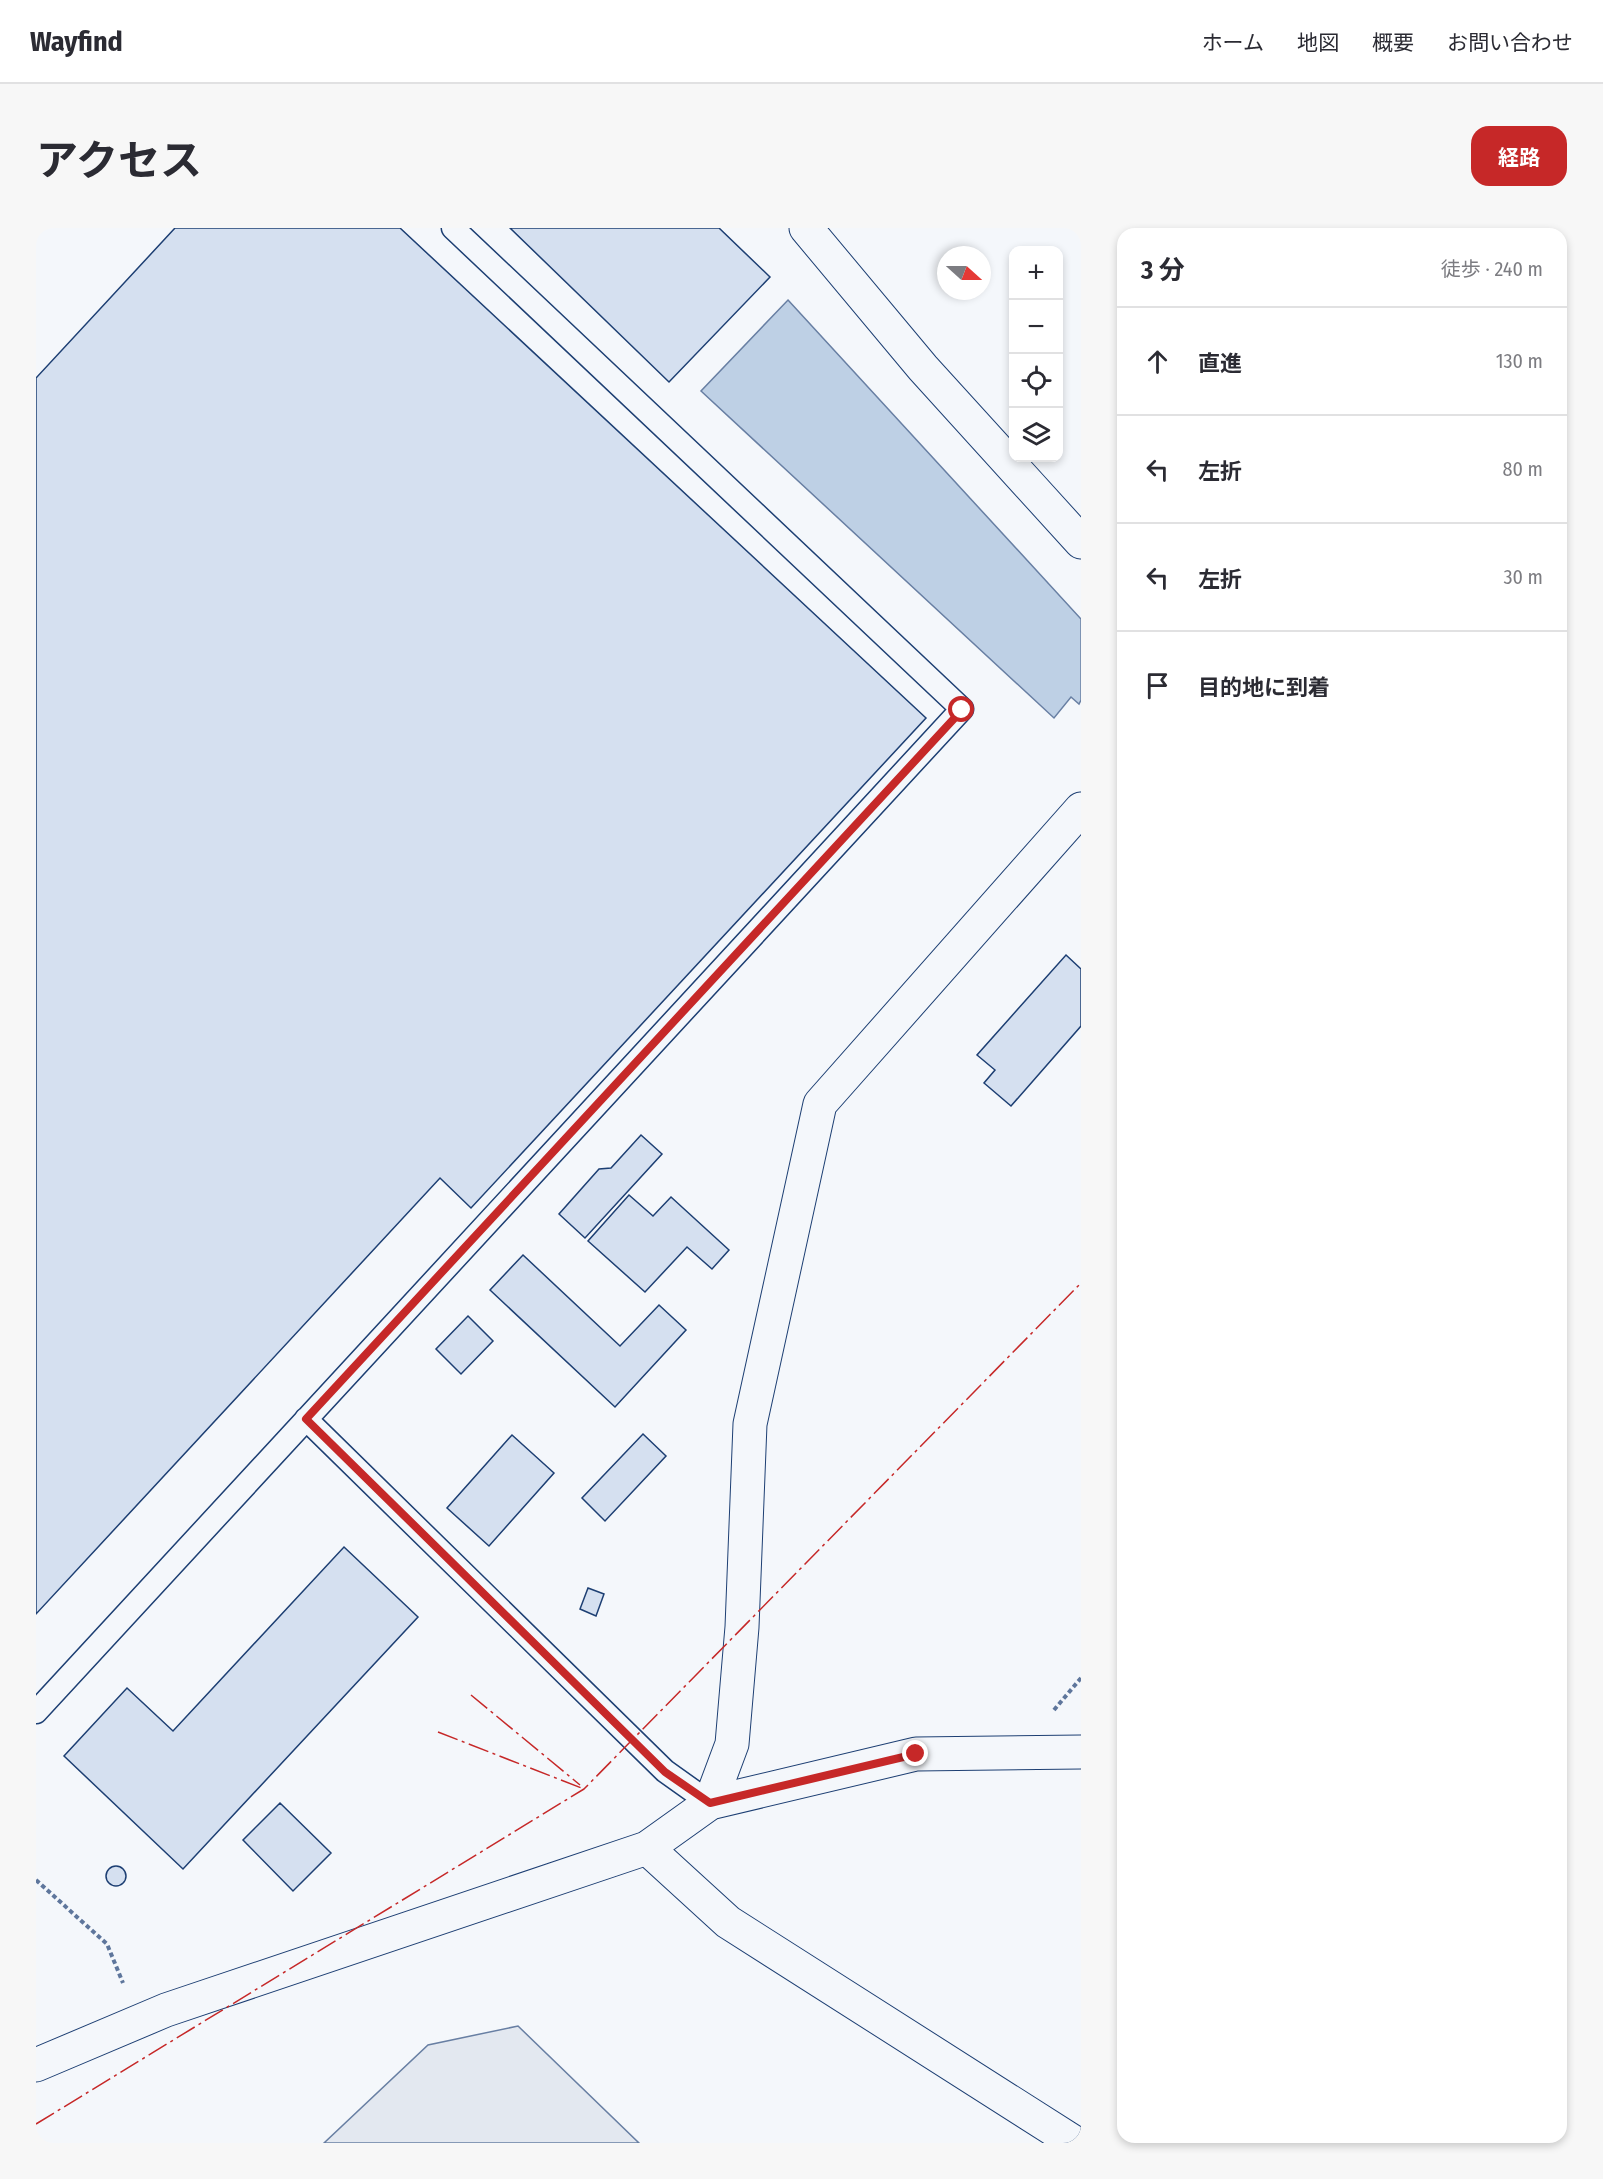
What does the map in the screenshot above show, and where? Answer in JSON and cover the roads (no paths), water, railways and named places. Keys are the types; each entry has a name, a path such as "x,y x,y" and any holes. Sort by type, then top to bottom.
{"street":[{"path":"806,228 923,368 1081,542"},
{"path":"710,1803 732,1744 742,1627 750,1424 820,1104 1081,809"},
{"path":"36,2065 166,2010 647,1848 710,1803 916,1754 1081,1752"},
{"path":"647,1848 728,1922 1075,2143"}],"lane":[{"path":"36,1712 962,710 453,228"},
{"path":"306,1419 665,1772 710,1803"}],"water":[{"path":"788,300 1081,619 1081,700 1079,704 1071,697 1054,718 701,391"}]}
